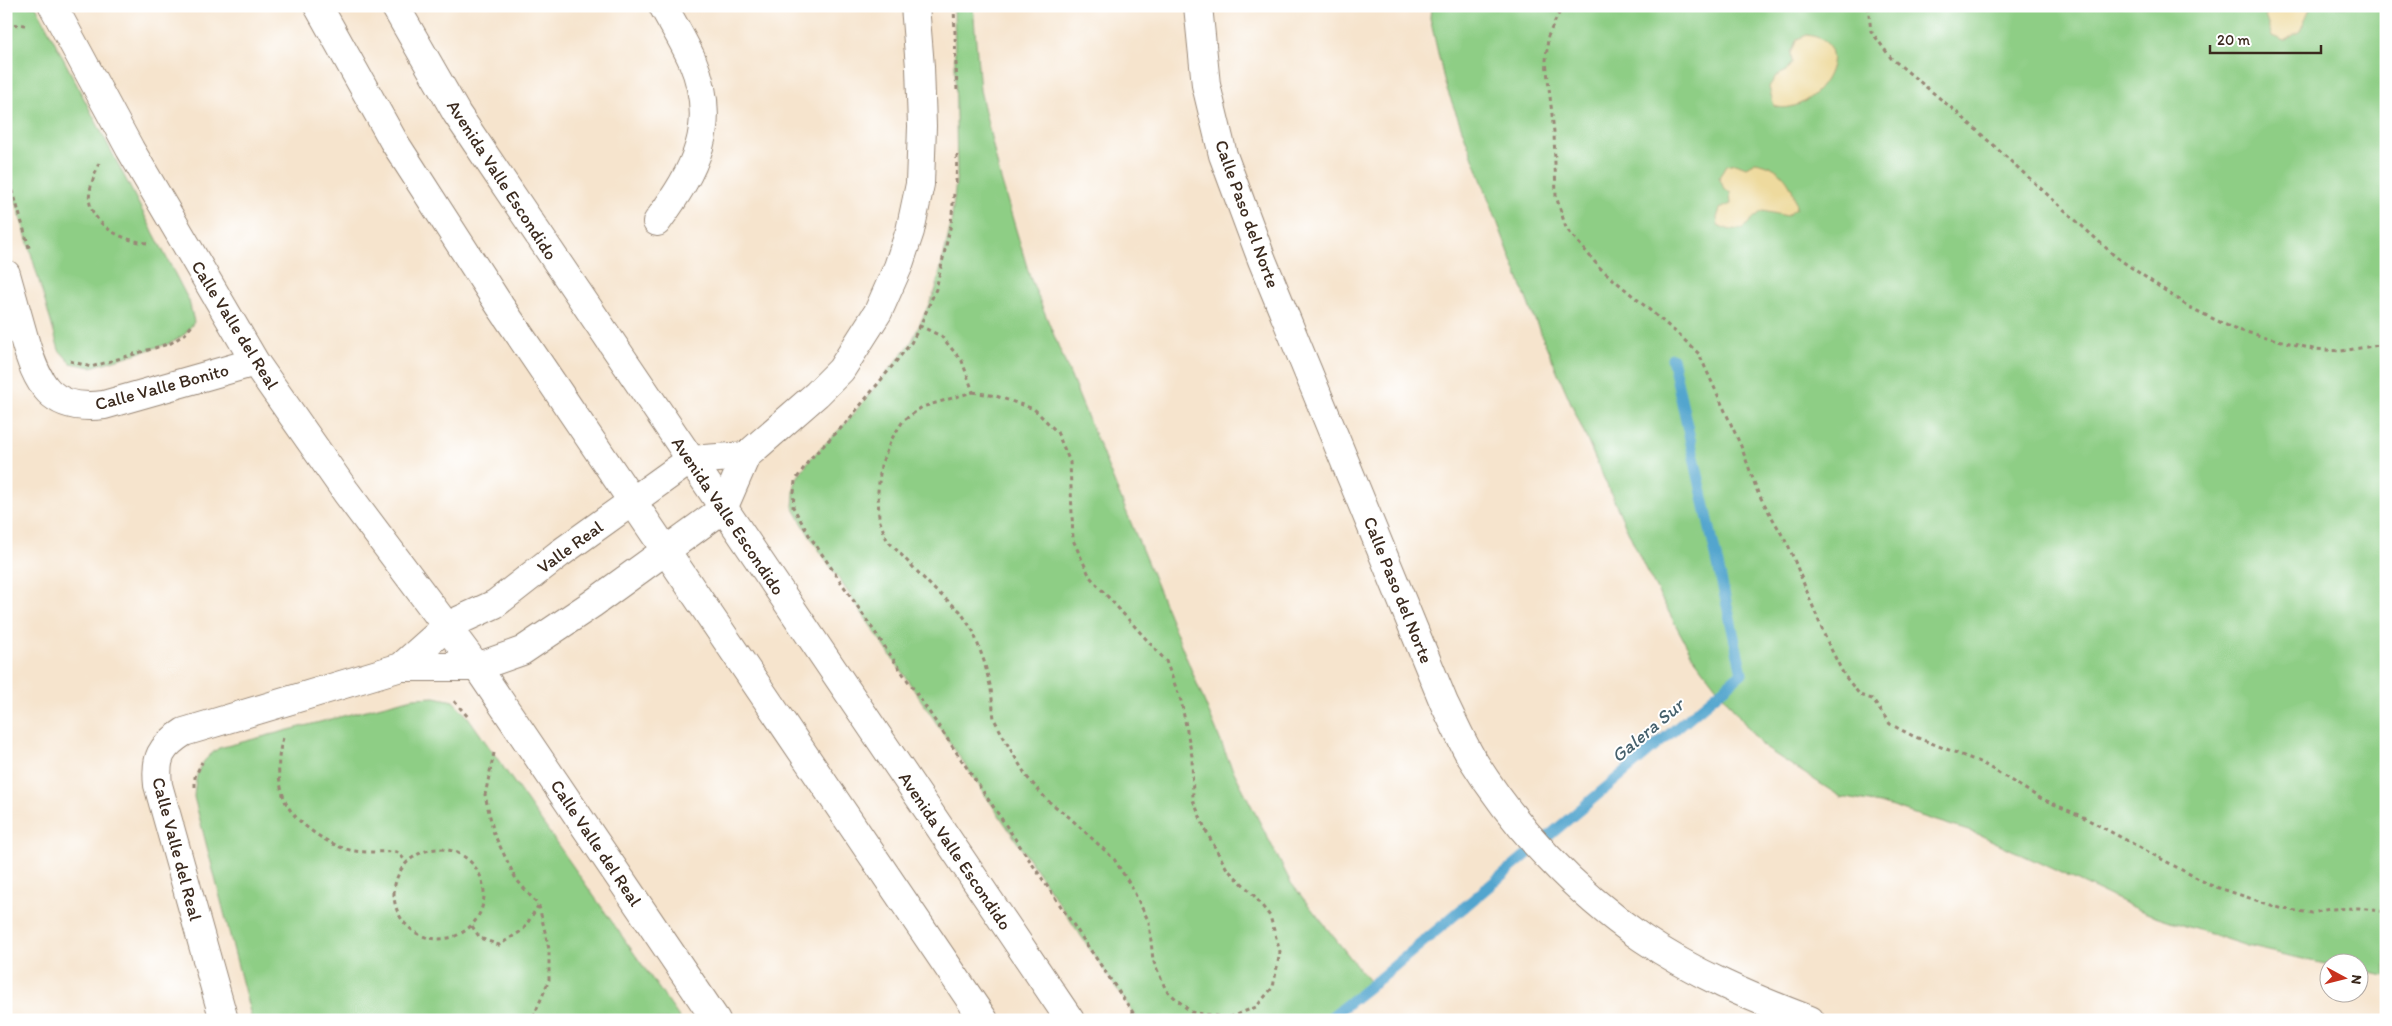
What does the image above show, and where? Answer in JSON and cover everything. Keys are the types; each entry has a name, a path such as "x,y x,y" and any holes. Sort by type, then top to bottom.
{"street":[{"name":"Calle Valle del Real","path":"53,6 130,149 255,362 346,492 477,667 716,1020"},
{"path":"318,6 393,140 500,306 984,1020"},
{"name":"Avenida Valle Escondido","path":"395,6 457,114 1070,1020"},
{"path":"657,222 680,191 696,162 703,131 702,93 692,61 663,6"},
{"path":"477,667 522,651 723,509 746,456 817,394 841,370 878,312 898,267 910,231 920,184 922,126 915,6"},
{"name":"Calle Paso del Norte","path":"1198,6 1206,85 1223,155 1262,260 1444,703 1470,756 1500,801 1543,850 1599,906 1644,939 1701,972 1766,1003 1810,1020"},
{"name":"Calle Valle Bonito","path":"6,274 33,369 42,386 54,398 70,405 86,408 104,405 255,362"},
{"path":"690,460 746,456"},
{"name":"Valle Real","path":"447,626 495,604 559,554 690,460"},
{"name":"Calle Valle del Real","path":"401,667 447,626"},
{"name":"Calle Valle del Real","path":"224,1020 158,786 156,767 161,752 170,740 184,732 401,667 477,667"}],"path":[{"path":"1565,6 1559,13 1548,36 1546,61 1554,132 1556,196 1566,228 1600,268 1699,354 1741,446 1758,493 1789,547 1826,639 1844,675 1860,694 1872,699 1890,724 1913,736 1982,763 2040,798 2082,817 2210,885 2282,909 2312,913 2329,909 2359,908 2386,912"},
{"path":"1868,6 1870,31 1891,58 1960,115 2116,257 2189,307 2234,329 2313,349 2341,351 2386,344"},
{"path":"6,18 8,23"},
{"path":"6,167 33,260"},
{"path":"65,356 71,362 91,367 171,343 185,334 194,322 193,315"},
{"path":"920,326 911,343 846,423 810,459 795,481 794,507 809,535 1138,1020"},
{"path":"973,392 996,396 1034,409 1057,432 1070,462 1073,540 1090,577 1166,661 1181,701 1192,756 1193,800 1206,831 1228,869 1252,892 1270,916 1280,952 1273,987 1256,1007 1228,1018 1191,1012 1166,990 1152,960 1149,922 1131,886 1118,866 1069,817 1047,800 1027,777 1009,747 994,718 991,689 974,632 960,611 935,590 887,540 879,519 878,491 881,465 891,440 903,421 922,407 973,392"},
{"path":"453,701 468,717"},
{"path":"284,731 278,754 278,776 284,800 301,821 319,836 338,846 355,851 397,852 407,862"},
{"path":"494,752 486,795 494,834 516,880 539,906 549,949 549,980 536,1011 530,1020"},
{"path":"194,791 195,777 203,759"},
{"path":"435,848 451,849 465,856 477,867 483,882 485,897 481,912 472,926 460,934 447,939 433,939 419,935 408,926 399,915 394,901 394,887 399,873 407,862 420,852 435,848"},
{"path":"472,926 480,938 499,944 523,930 539,906"}],"green space":[{"path":"6,6 36,6 189,301 194,322 185,334 171,343 91,367 71,363 59,350 6,167"},
{"path":"954,6 973,6 980,90 1000,176 1030,277 1230,764 1291,883 1372,985 1325,1020 1138,1020 809,535 793,507 795,481 810,459 846,423 911,343 936,289 951,224 957,173"},
{"path":"1431,6 2386,6 2386,976 2370,973 2370,954 2320,954 2320,963 2247,946 2146,913 1978,834 1886,805 1841,797 1762,746 1692,655 1645,568 1601,472 1531,311 1445,84 1430,18"},
{"path":"435,697 453,701 468,717 681,1020 252,1020 194,797 199,769 207,758 219,748 413,698"}],"sand":[{"path":"2273,6 2311,6 2300,31 2284,41 2272,36 2265,16"},
{"path":"1807,35 1824,41 1831,51 1832,64 1827,78 1817,92 1804,102 1789,107 1774,106 1769,87 1776,76 1785,72 1792,63 1791,53 1797,39"},
{"path":"1755,162 1772,167 1784,177 1793,192 1796,209 1787,216 1763,211 1739,229 1727,229 1718,225 1717,218 1720,209 1731,204 1730,192 1724,189 1719,177 1727,165 1736,163 1746,167"}],"waterway":[{"name":"Galera Sur","path":"1327,1020 1379,979 1742,673 1672,358"}]}
